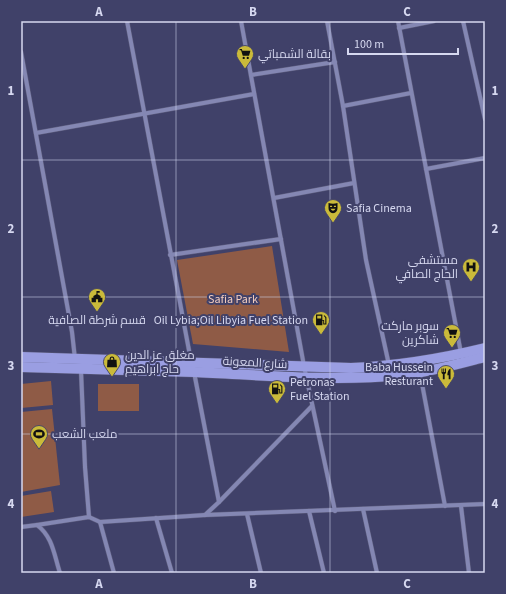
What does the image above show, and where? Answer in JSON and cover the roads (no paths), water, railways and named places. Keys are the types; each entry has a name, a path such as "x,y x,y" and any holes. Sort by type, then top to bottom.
{"highway":[{"name":"شارع المعونة","path":"21,367 81,369 304,366 351,368 389,366 461,354 485,348"},
{"name":"شارع المعونة","path":"21,357 75,359 306,378 374,377 420,373 485,357"}],"street":[{"path":"127,21 170,255 219,502"},
{"path":"241,21 306,378 335,511"},
{"path":"327,21 343,106 366,260 389,366"},
{"path":"398,21 461,354"},
{"path":"399,28 434,21"},
{"path":"463,21 485,120"},
{"path":"21,52 72,332 75,359 81,369 85,467 89,517"},
{"path":"251,75 335,62"},
{"path":"480,93 485,91"},
{"path":"343,106 411,93"},
{"path":"36,133 254,94"},
{"path":"426,169 485,158"},
{"path":"274,198 354,183"},
{"path":"170,255 281,238"},
{"path":"420,373 445,506"},
{"path":"205,515 312,406"},
{"path":"21,527 89,517 100,522 205,515 485,504"},
{"path":"461,506 469,573"},
{"path":"363,509 377,573"},
{"path":"309,511 324,573"},
{"path":"247,514 261,573"},
{"path":"156,518 172,573"},
{"path":"100,522 114,573"},
{"path":"37,525 48,534 60,573"}],"place":[{"name":"بقالة الشمباتي","path":"245,69"},
{"name":"Safia Cinema","path":"333,223"},
{"name":"مستشفى الحاج الصافي","path":"471,282"},
{"name":"قسم شرطة الصافية","path":"97,312"},
{"name":"Oil Lybia;Oil Libyia Fuel Station","path":"321,335"},
{"name":"سوبر ماركت شاكرين","path":"452,348"},
{"name":"مغلق عز الدين حاج ابراهيم","path":"112,377"},
{"name":"Baba Hussein Resturant","path":"446,389"},
{"name":"Petronas Fuel Station","path":"277,404"},
{"name":"ملعب الشعب","path":"39,449"}],"park label":[{"name":"Safia Park","path":"233,299"}]}
